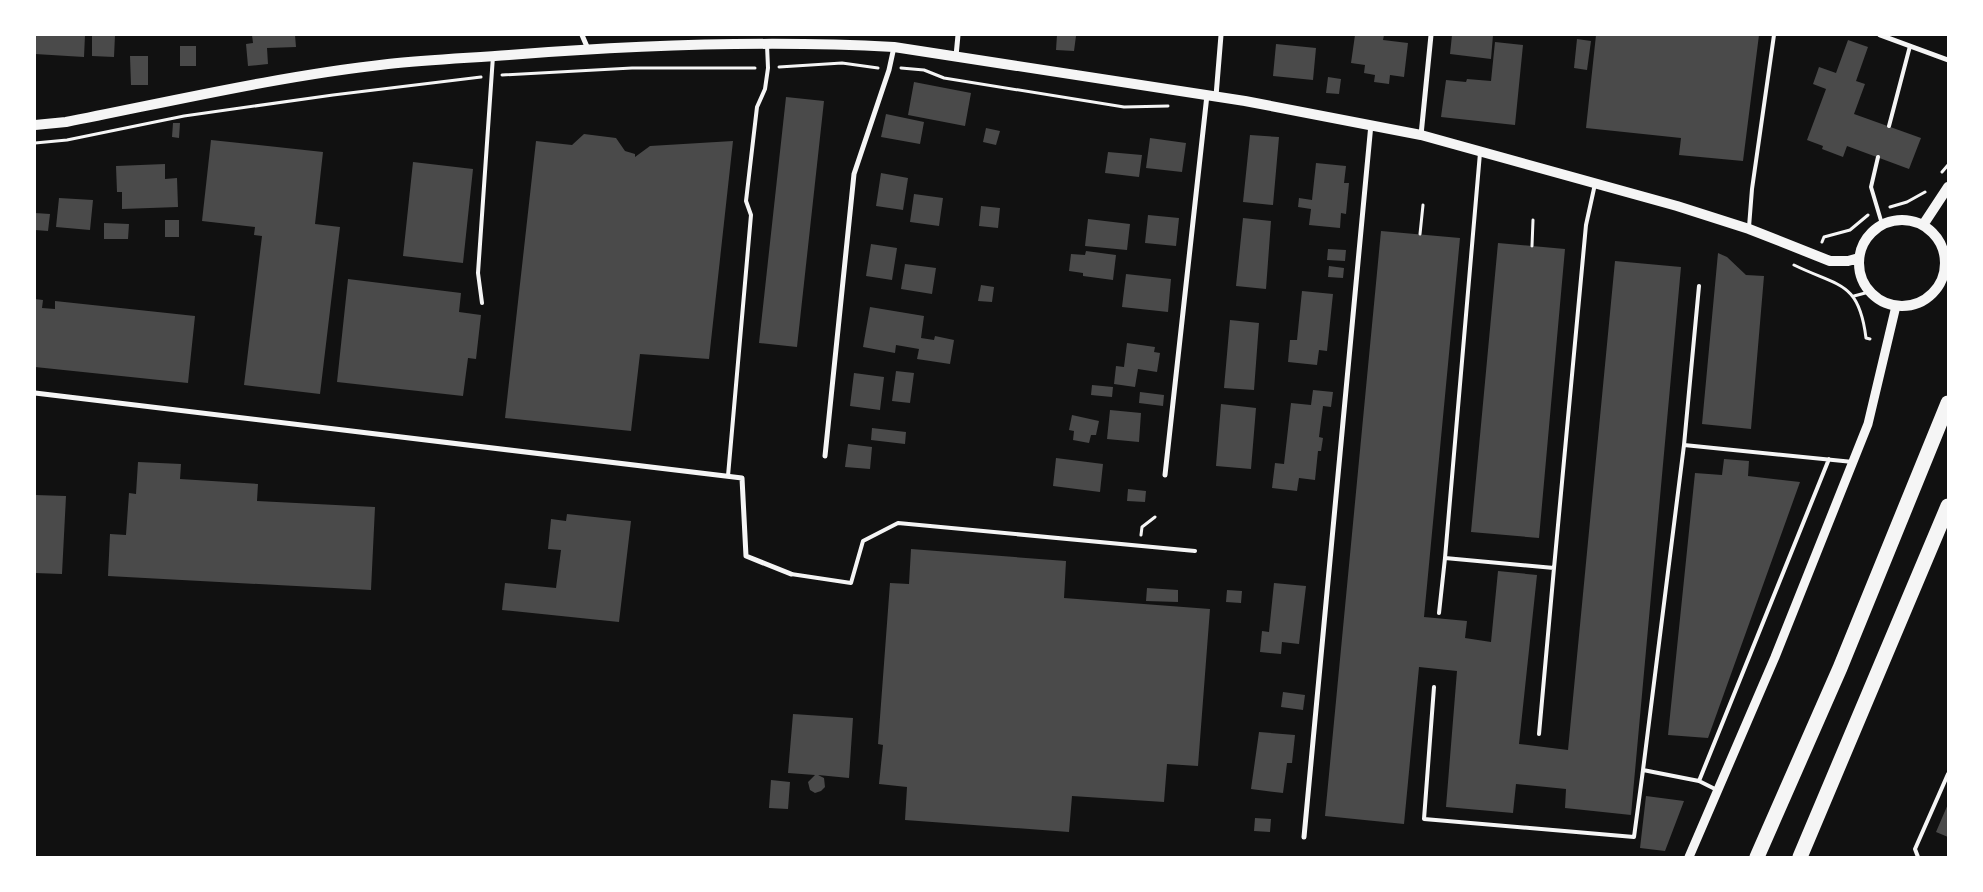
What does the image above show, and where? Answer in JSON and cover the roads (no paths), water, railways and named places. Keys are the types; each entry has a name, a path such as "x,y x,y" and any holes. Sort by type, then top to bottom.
{"highway":[{"path":"1757,857 1840,668 1948,403"},
{"path":"1800,857 1948,506"}],"main road":[{"path":"35,125 66,122 260,84 358,69 588,49 846,40 1211,96 1371,124 1421,135 1677,206 1749,229 1830,261 1848,261 1859,258"},
{"path":"1923,225 1948,187"},
{"path":"1902,220 1923,225 1939,240 1944,254 1945,283 1919,303 1896,306 1881,301 1869,292 1860,276 1859,258 1866,238 1882,224 1902,220"}],"street":[{"path":"582,35 588,49"},
{"path":"956,56 958,35"},
{"path":"1165,475 1211,96 1222,35"},
{"path":"1421,135 1431,35"},
{"path":"1880,35 1948,60"},
{"path":"825,456 854,174 890,70 894,47"},
{"path":"1304,838 1371,124"},
{"path":"1689,857 1775,657 1868,424 1896,306"},
{"path":"35,393 742,478 746,556 791,574"}],"lane":[{"path":"1749,229 1752,189 1774,35"},
{"path":"728,476 751,215 746,201 757,107 765,89 768,68 766,43"},
{"path":"1888,126 1910,46"},
{"path":"482,303 478,273 493,56"},
{"path":"1439,613 1480,151"},
{"path":"1878,158 1871,187 1882,224"},
{"path":"1539,734 1586,225 1595,184"},
{"path":"1434,687 1424,820 1634,838 1684,445 1699,286"},
{"path":"1684,445 1853,462"},
{"path":"1699,781 1829,459"},
{"path":"791,574 851,583 863,541 898,523 1195,551"},
{"path":"1445,558 1554,568"},
{"path":"1643,770 1699,781 1718,790"},
{"path":"1918,857 1915,849 1948,774"}]}
